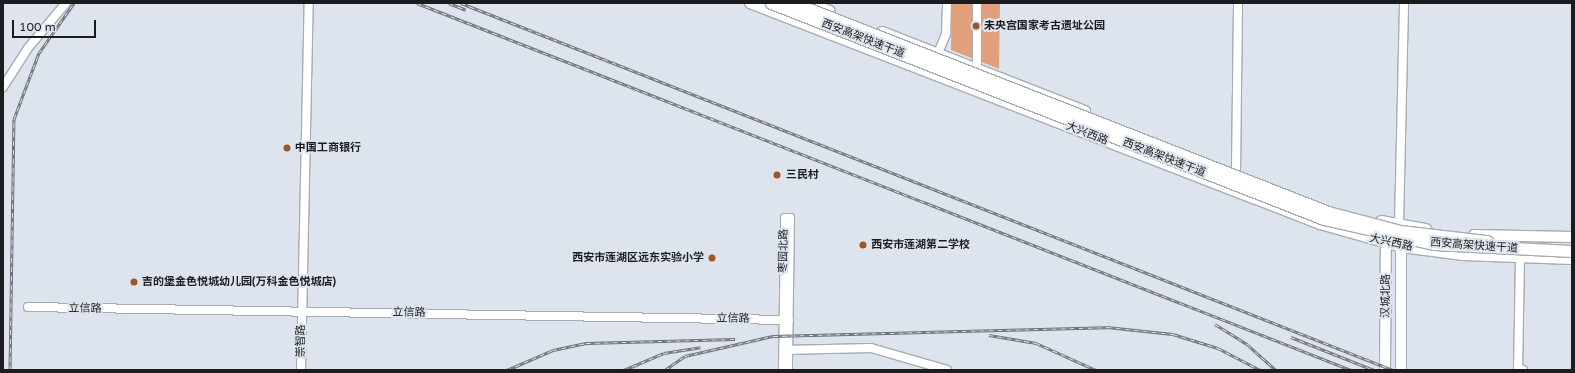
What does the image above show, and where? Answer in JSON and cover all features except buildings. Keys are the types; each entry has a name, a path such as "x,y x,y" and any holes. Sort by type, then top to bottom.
{"highway":[{"name":"西安高架快速干道","path":"772,3 1324,219 1434,244 1572,251"},
{"name":"西安高架快速干道","path":"794,3 1356,220 1452,239 1572,243"}],"main road":[{"name":"大兴西路","path":"750,3 1318,223 1386,244 1402,247 1520,258 1572,259"},
{"name":"大兴西路","path":"809,3 827,7 1236,172 1334,209 1387,223 1478,235 1572,238"},
{"name":"汉城北路","path":"1385,370 1387,223"},
{"name":"汉城北路","path":"1399,224 1402,247 1401,370"}],"street":[{"path":"3,87 28,48 66,3"},
{"name":"崇智路","path":"301,370 309,3"},
{"path":"938,53 946,34 947,3"},
{"path":"976,3 977,68"},
{"path":"1236,172 1238,3"},
{"path":"1399,224 1404,3"},
{"name":"枣园北路","path":"786,320 790,218 785,218 786,350 788,370"},
{"path":"1520,258 1518,369 1523,370"},
{"name":"立信路","path":"28,307 786,320"},
{"path":"786,350 872,348 947,370"},
{"name":"枣园北路","path":"783,370 786,350"}],"shaded area":[{"name":"未央宫国家考古遗址公园","path":"952,3 1000,3 999,69 951,50"}],"railway":[{"path":"10,370 14,119 39,53 74,3"},
{"path":"417,3 1351,370"},
{"path":"449,3 466,10"},
{"path":"461,3 1393,370"},
{"path":"1215,324 1248,345 1276,370"},
{"path":"665,370 685,356 773,336 1107,327 1173,334 1218,348 1260,370"},
{"path":"989,335 1036,343 1096,370"},
{"path":"1291,337 1374,370"},
{"path":"507,370 553,350 586,343 735,339"},
{"path":"624,370 664,353 701,347"}],"place":[{"name":"未央宫国家考古遗址公园","path":"976,26"},
{"name":"中国工商银行","path":"287,148"},
{"name":"三民村","path":"777,175"},
{"name":"西安市莲湖第二学校","path":"863,245"},
{"name":"西安市莲湖区远东实验小学","path":"712,258"},
{"name":"吉的堡金色悦城幼儿园(万科金色悦城店)","path":"134,282"}]}
